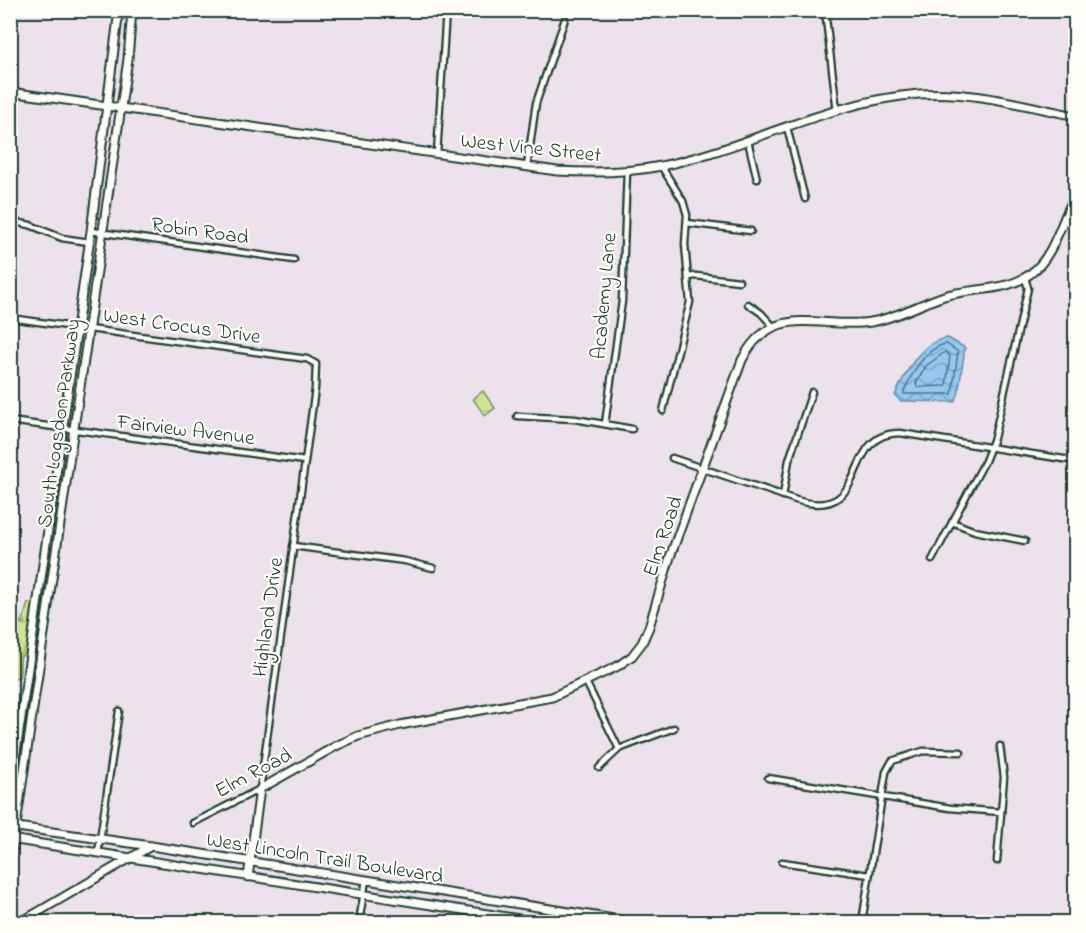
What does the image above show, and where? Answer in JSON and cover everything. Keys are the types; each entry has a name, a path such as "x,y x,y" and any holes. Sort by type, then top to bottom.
{"main road":[{"name":"South Logsdon Parkway","path":"10,794 78,327 119,10"},
{"name":"South Logsdon Parkway","path":"10,866 13,827 59,537 130,40 132,10"},
{"name":"West Vine Street","path":"10,92 527,167 583,172 627,171 661,166 748,141 837,111 904,96 950,94 1006,100 1076,116"},
{"path":"773,326 795,320 845,324 871,322 944,296 1002,286 1025,278 1047,255 1072,208 1076,195"},
{"name":"Elm Road","path":"260,789 358,736 400,725 535,702 561,694 626,662 642,643 649,627 670,557 742,360 755,340 773,326"},
{"name":"Highland Drive","path":"248,877 260,789"},
{"name":"West Lincoln Trail Boulevard","path":"13,827 151,846 633,922"},
{"name":"West Lincoln Trail Boulevard","path":"12,840 539,922"},
{"path":"21,922 151,846"}],"street":[{"path":"437,154 446,10"},
{"path":"836,10 825,11 837,111"},
{"path":"527,167 536,103 565,19"},
{"path":"787,127 805,199"},
{"path":"748,141 757,179"},
{"path":"661,166 683,201 687,215 685,244 690,302 663,411"},
{"name":"Academy Lane","path":"605,424 622,301 627,171"},
{"path":"10,222 30,225 62,238 89,242"},
{"path":"687,224 751,231"},
{"name":"Robin Road","path":"91,231 294,260"},
{"path":"688,277 739,281"},
{"path":"932,560 991,447 1028,288 1025,278"},
{"path":"748,304 761,313 773,326"},
{"name":"West Crocus Drive","path":"10,318 307,359 314,362"},
{"name":"Highland Drive","path":"260,789 317,368 314,362"},
{"path":"783,496 789,460 812,392"},
{"path":"518,416 575,419 632,429"},
{"name":"Fairview Avenue","path":"10,421 305,461"},
{"path":"672,458 809,504 822,504 834,500 848,488 867,448 875,439 887,434 900,433 1076,461"},
{"path":"952,522 975,531 1025,541"},
{"path":"47,536 59,537"},
{"path":"293,546 405,561 433,568"},
{"path":"35,625 45,627"},
{"path":"586,682 619,749"},
{"path":"98,853 119,711"},
{"path":"598,768 619,749 674,728"},
{"path":"997,861 1004,777 1000,746"},
{"path":"862,922 886,772 892,761 923,751 961,752"},
{"path":"768,778 950,808 1001,812"},
{"name":"Elm Road","path":"193,823 260,789"},
{"path":"782,862 869,875"},
{"path":"359,922 366,880"}],"green space":[{"path":"483,391 495,408 485,416 473,399"},
{"path":"10,598 22,623 28,603 34,603 27,655 21,656 19,677 11,679"}],"water":[{"path":"948,338 965,348 958,395 954,402 900,401 895,395 915,359 929,345"}]}
